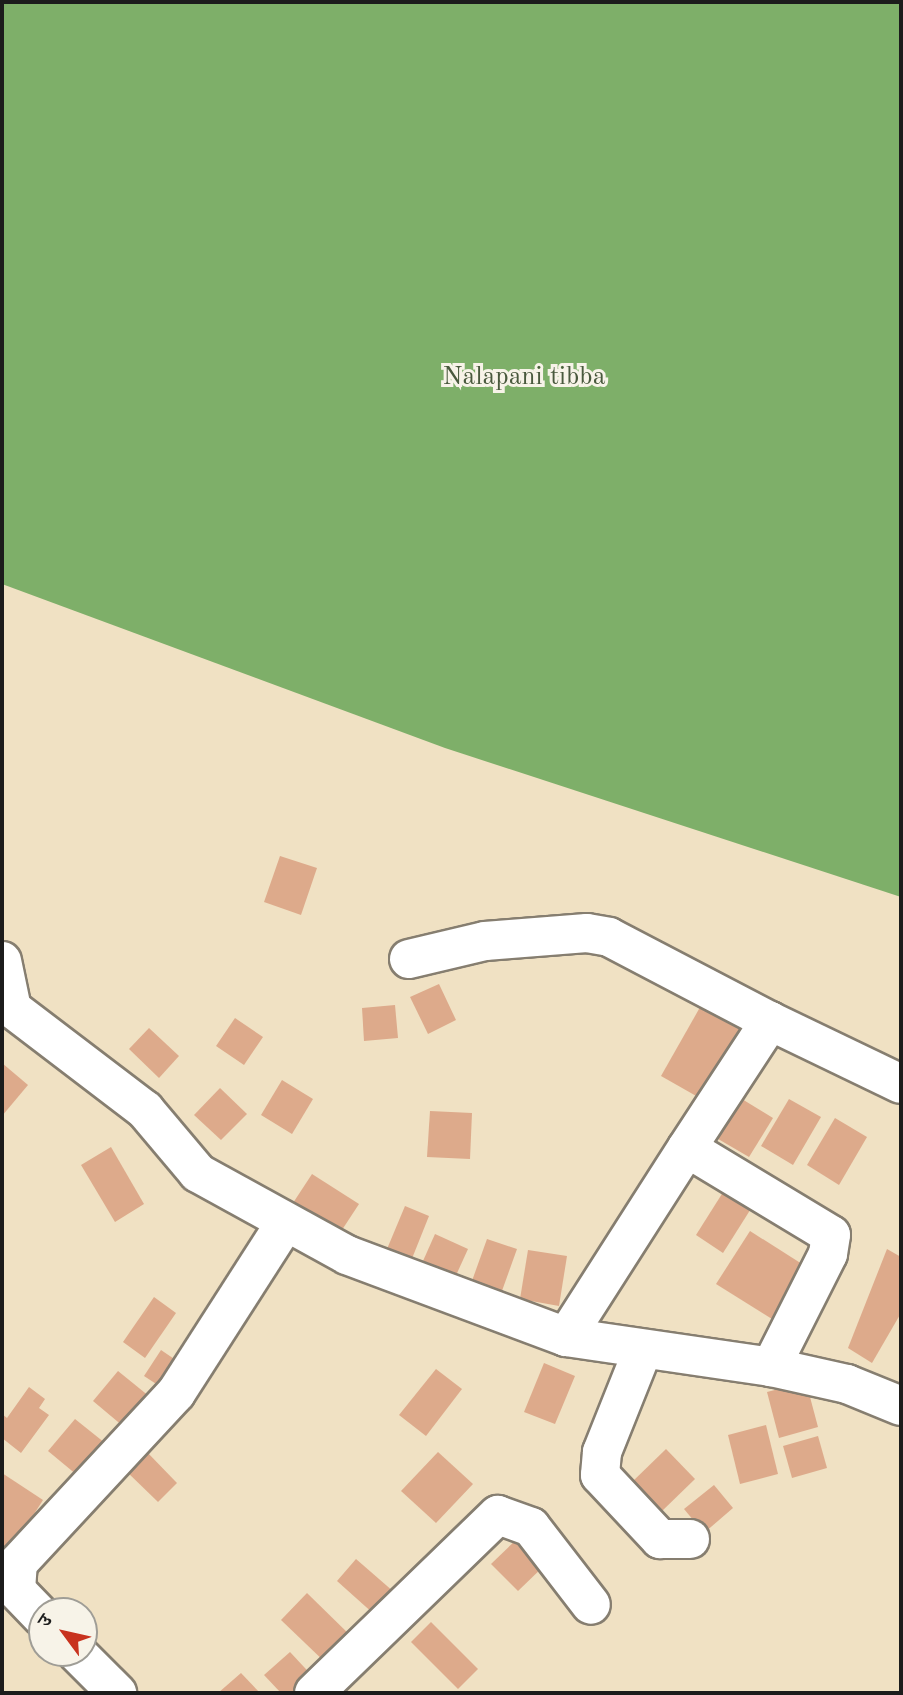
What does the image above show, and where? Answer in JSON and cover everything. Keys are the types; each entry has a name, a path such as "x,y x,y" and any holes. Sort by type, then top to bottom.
{"street":[{"path":"409,959 485,941 587,933 610,937 770,1021 901,1084"},
{"path":"2,961 7,1003 145,1110 198,1173 285,1223 409,1280 566,1337 642,1352 771,1367 846,1384 901,1406"},
{"path":"566,1337 770,1021"},
{"path":"687,1148 831,1234 828,1254 771,1367"},
{"path":"28,1601 8,1577 199,1362 285,1223"},
{"path":"642,1352 602,1452 600,1475 660,1539 670,1544 690,1539"},
{"path":"314,1693 498,1515 531,1527 591,1605"},
{"path":"91,1667 117,1693"}],"green space":[{"name":"Nalapani tibba","path":"2,2 901,2 901,897 445,748 2,584"}],"building":[{"path":"280,856 317,868 301,915 264,902"},
{"path":"439,984 456,1020 428,1034 410,997"},
{"path":"703,1002 747,1027 705,1101 661,1076"},
{"path":"395,1005 398,1038 364,1041 362,1008"},
{"path":"235,1018 263,1037 244,1065 216,1046"},
{"path":"149,1028 179,1056 159,1078 129,1049"},
{"path":"2,1063 28,1085 2,1116"},
{"path":"282,1080 313,1099 292,1134 261,1115"},
{"path":"220,1088 247,1114 221,1140 194,1115"},
{"path":"737,1096 773,1118 749,1157 713,1136"},
{"path":"789,1099 821,1117 793,1165 761,1146"},
{"path":"430,1111 472,1113 470,1159 427,1157"},
{"path":"835,1118 867,1137 839,1185 807,1165"},
{"path":"111,1147 144,1204 115,1222 81,1165"},
{"path":"312,1174 359,1204 340,1233 293,1203"},
{"path":"732,1178 759,1196 723,1253 696,1235"},
{"path":"405,1206 429,1216 407,1271 382,1261"},
{"path":"750,1231 813,1271 780,1324 716,1284"},
{"path":"435,1234 468,1249 448,1293 415,1279"},
{"path":"487,1239 517,1249 498,1302 468,1292"},
{"path":"887,1249 901,1257 901,1313 872,1363 848,1348"},
{"path":"528,1250 567,1256 559,1306 520,1299"},
{"path":"154,1297 176,1313 145,1358 123,1342"},
{"path":"161,1350 189,1369 173,1395 144,1376"},
{"path":"544,1363 575,1376 555,1424 524,1412"},
{"path":"436,1369 462,1389 426,1436 399,1415"},
{"path":"118,1371 155,1401 130,1432 93,1401"},
{"path":"806,1382 818,1427 779,1438 767,1392"},
{"path":"29,1387 45,1399 39,1408 49,1415 21,1453 2,1438 2,1414 7,1418"},
{"path":"75,1419 110,1447 83,1480 48,1451"},
{"path":"766,1425 778,1474 740,1484 728,1435"},
{"path":"818,1436 827,1468 792,1478 783,1446"},
{"path":"666,1449 695,1479 660,1513 631,1483"},
{"path":"145,1450 177,1483 158,1502 125,1470"},
{"path":"438,1452 473,1484 436,1523 401,1491"},
{"path":"2,1473 43,1500 2,1564"},
{"path":"714,1485 733,1508 704,1533 684,1509"},
{"path":"519,1537 546,1564 518,1591 491,1564"},
{"path":"356,1559 394,1592 375,1615 337,1581"},
{"path":"307,1593 354,1639 328,1665 281,1620"},
{"path":"431,1622 478,1669 458,1689 411,1642"},
{"path":"290,1652 318,1682 306,1693 281,1693 264,1675"},
{"path":"241,1673 260,1693 218,1693"}]}
